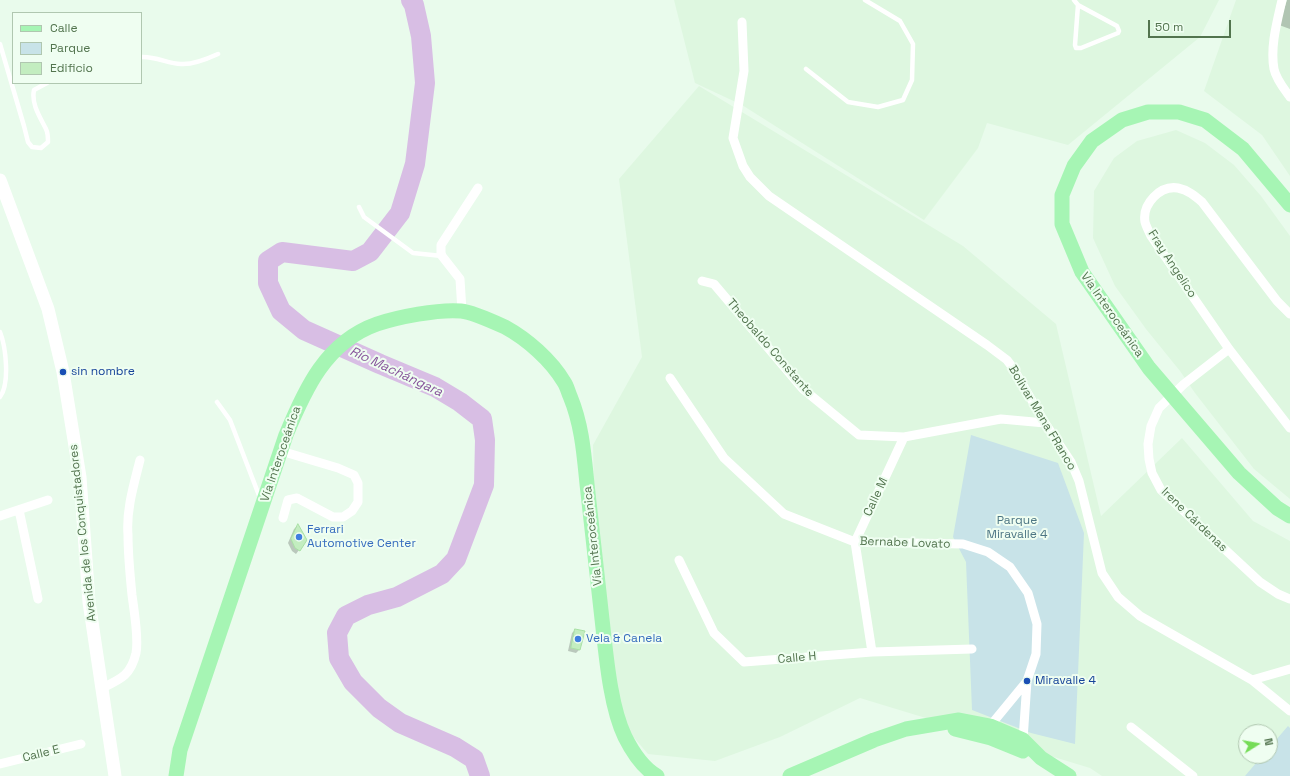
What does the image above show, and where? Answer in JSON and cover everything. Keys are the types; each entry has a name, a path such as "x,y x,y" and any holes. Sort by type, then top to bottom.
{"main road":[{"name":"Vía Interoceánica","path":"1290,205 1243,150 1205,120 1179,112 1148,112 1122,120 1092,141 1074,166 1062,195 1062,224 1082,272 1144,361 1239,473 1277,508 1290,516"},
{"name":"Vía Interoceánica","path":"176,776 180,750 286,435 299,403 313,377 331,354 349,338 365,328 385,321 404,317 436,312 462,311 496,323 520,336 546,359 565,382 577,414 584,450 606,654 615,706 625,737 637,756 651,773 657,776"},
{"path":"790,776 874,740 906,729 959,720 990,726 1023,740 1041,758"},
{"path":"937,724 990,738 1041,758 1069,776"}],"street":[{"path":"1282,0 1273,45 1274,70 1290,97"},
{"name":"Bolivar Mena FRanco","path":"742,22 744,70 732,138 750,177 769,196 988,345 1007,360 1045,423 1071,462 1079,481 1102,573 1118,597 1140,616 1252,680 1290,711"},
{"name":"Avenida de los Conquistadores","path":"0,180 48,308 63,372 80,477 89,602 115,776"},
{"path":"462,311 460,279 442,256 441,245 478,188"},
{"name":"Fray Angelico","path":"1290,314 1277,301 1202,202 1192,193 1177,188 1163,190 1154,196 1146,210 1145,222 1151,236 1229,349 1290,428"},
{"name":"Theobaldo Constante","path":"702,281 714,284 803,389 859,435 904,437 1001,419 1045,423"},
{"name":"Irene Cárdenas","path":"1229,349 1184,384 1159,408 1151,426 1148,444 1152,473 1161,490 1260,582 1278,594 1290,599"},
{"name":"Bernabe Lovato","path":"670,378 724,458 784,514 855,542 962,544 988,552 1010,567 1028,593 1037,624 1036,654 1027,681 1023,740"},
{"name":"Calle M","path":"855,542 904,437"},
{"path":"281,451 338,468 354,475 358,483 359,492 358,502 352,511 343,517 333,517 296,498 288,500 283,518"},
{"path":"102,688 122,678 131,668 136,652 136,624 127,533 128,511 140,460"},
{"path":"0,516 48,500"},
{"path":"19,510 38,599"},
{"path":"855,542 872,652"},
{"name":"Calle H","path":"679,560 714,633 744,662 872,652 972,648"},
{"path":"1252,680 1290,669"},
{"name":"Bernabe Lovato","path":"990,726 1027,681"},
{"path":"1131,727 1193,776"},
{"name":"Calle E","path":"0,764 81,744"}],"lane":[{"path":"806,69 848,102 878,106 903,100 912,80 913,44 900,21 865,0"},
{"path":"1074,0 1078,5 1117,26 1119,31 1118,33 1081,48 1076,48 1078,5"},
{"path":"0,44 28,142 32,148 41,148 48,142 47,130 32,98 34,90 45,84"},
{"path":"142,57 149,56 181,64 201,60 218,54"},
{"path":"358,207 364,216 413,252 442,256"},
{"path":"0,332 6,368 5,384 0,397"},
{"path":"217,402 230,420 263,505"}],"shaded area":[{"path":"674,0 1219,0 1200,37 1068,145 987,123 978,148 924,220 742,105 695,83"},
{"path":"1236,0 1290,0 1290,176 1262,135 1204,91"},
{"name":"Miravalle 4","path":"699,86 963,246 1056,324 1101,516 1182,438 1253,521 1290,541 1290,776 1102,776 1090,768 860,698 780,737 715,761 648,754 611,711 596,588 593,445 642,357 619,179"},
{"path":"1176,130 1205,143 1234,165 1261,196 1290,236 1290,499 1254,469 1195,393 1180,371 1146,329 1115,286 1093,238 1094,191 1114,158 1137,141"}],"green space":[{"name":"Parque Miravalle 4","path":"971,435 1058,463 1084,533 1075,744 1031,733 972,710 966,562 953,537"},
{"path":"1288,726 1290,728 1290,776 1245,776 1255,764 1278,764 1278,738"}],"building":[{"name":"Ferrari Automotive Center","path":"298,524 307,540 300,551 295,548 291,539"},
{"name":"Vela & Canela","path":"575,629 585,631 580,650 571,648"}],"waterway":[{"name":"Río Machángara","path":"411,0 414,5 421,36 425,83 415,164 400,213 370,252 353,261 282,252 268,261 268,283 281,311 304,330 435,387 460,402 482,419 485,440 484,485 456,559 442,574 397,597 368,605 346,616 337,633 339,658 353,682 379,708 400,723 455,747 474,759 480,776"}],"place":[{"name":"sin nombre","path":"63,372"},
{"name":"Ferrari Automotive Center","path":"299,537"},
{"name":"Vela & Canela","path":"578,639"},
{"name":"Miravalle 4","path":"1027,681"}]}
